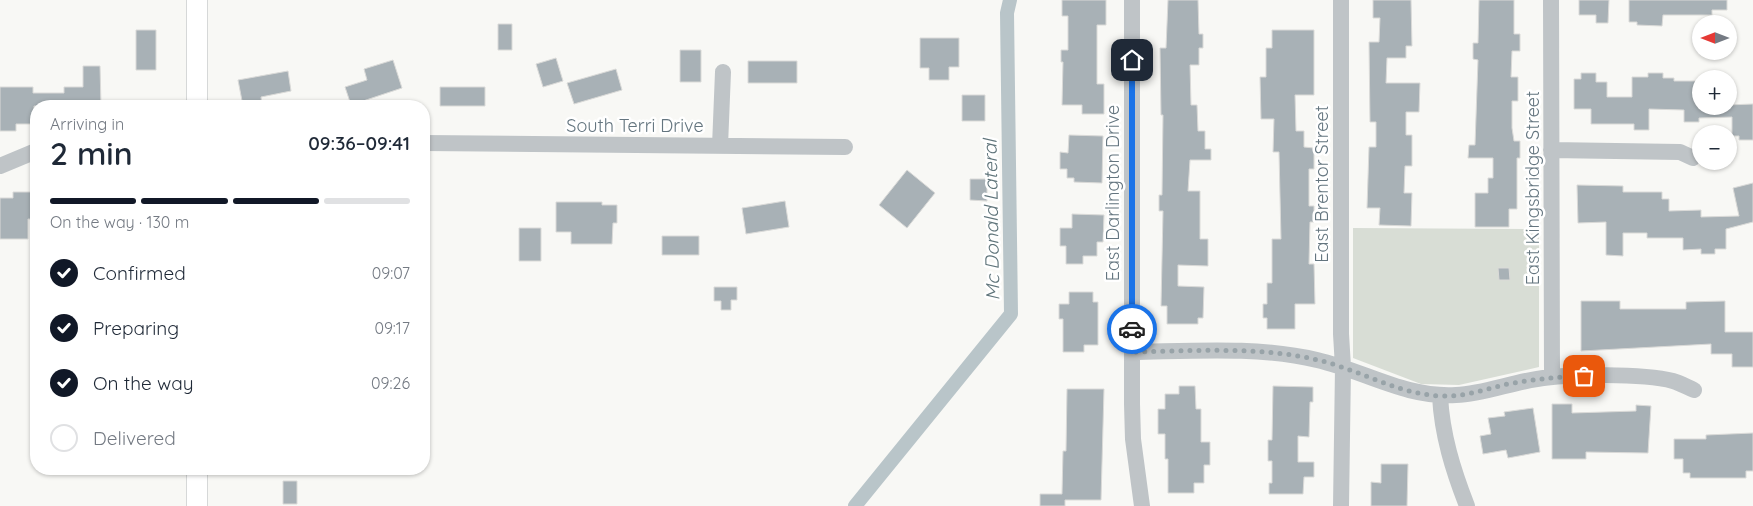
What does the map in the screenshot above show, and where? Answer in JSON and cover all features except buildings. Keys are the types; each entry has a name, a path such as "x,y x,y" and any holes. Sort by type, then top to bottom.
{"main road":[{"path":"197,0 197,100"},
{"path":"197,475 197,506"}],"street":[{"name":"East Darlington Drive","path":"1132,0 1133,440 1142,506"},
{"name":"East Brentor Street","path":"1341,0 1341,334 1344,367 1341,506"},
{"name":"East Kingsbridge Street","path":"1551,0 1552,377"},
{"path":"720,146 723,72"},
{"name":"South Terri Drive","path":"430,143 845,147"},
{"path":"1552,150 1680,152 1692,158"},
{"path":"0,166 30,154"},
{"path":"1132,352 1201,351 1288,354 1344,367 1408,391 1440,396 1469,394 1552,377 1654,378 1674,381 1694,390"},
{"path":"1440,396 1441,419 1450,457 1466,506"}],"shaded area":[{"path":"1353,228 1539,229 1539,367 1459,385 1421,384 1353,358"}],"waterway":[{"name":"Mc Donald Lateral","path":"855,506 1011,314 1007,13 1010,0"}],"way so far":[{"path":"1132,329 1132,352 1201,351 1288,354 1344,367 1408,391 1440,396 1469,394 1537,379 1584,376"}],"route":[{"path":"1132,60 1132,329"}]}
